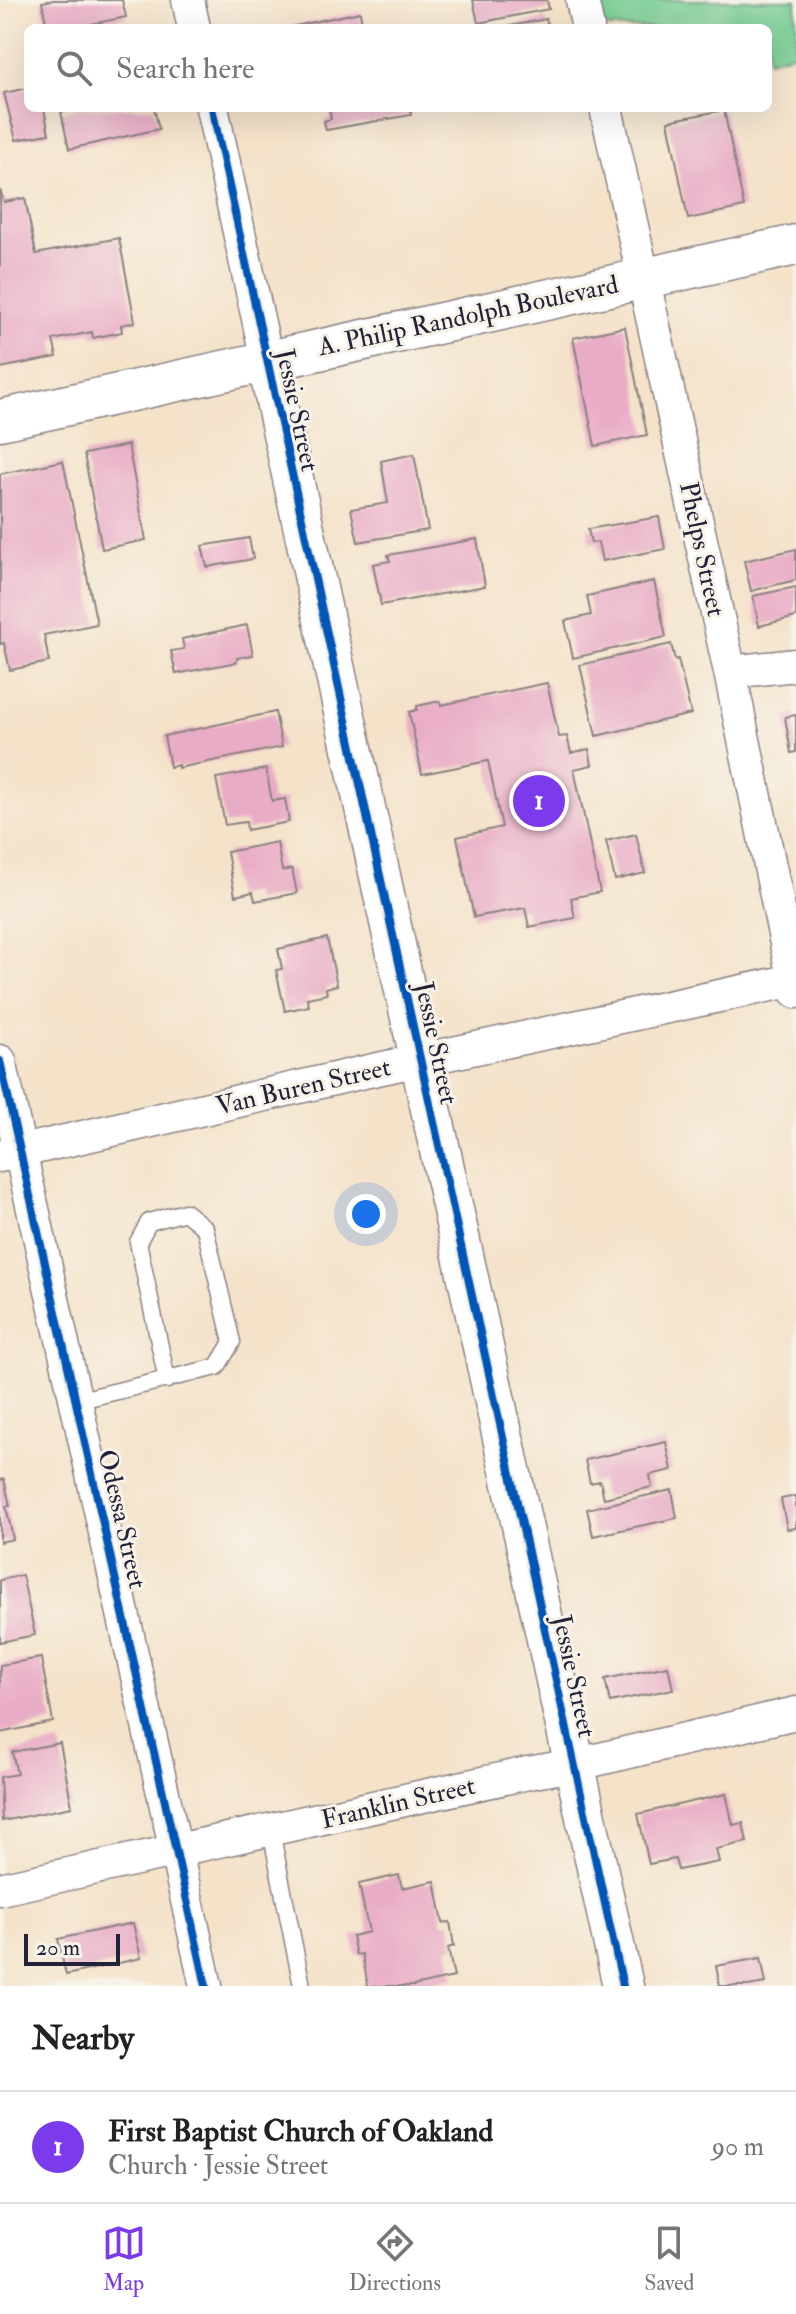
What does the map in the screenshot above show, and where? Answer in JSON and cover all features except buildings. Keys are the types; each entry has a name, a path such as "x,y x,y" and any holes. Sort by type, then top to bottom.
{"street":[{"path":"188,0 193,24"},
{"path":"582,0 587,24"},
{"name":"Jessie Street","path":"213,112 623,1986"},
{"name":"Phelps Street","path":"607,112 730,672 795,986"},
{"name":"A. Philip Randolph Boulevard","path":"0,420 796,245"},
{"path":"730,672 796,665"},
{"name":"Van Buren Street","path":"10,1154 420,1060 795,986"},
{"name":"Odessa Street","path":"0,1061 10,1154 76,1401 206,1986"},
{"name":"Franklin Street","path":"0,1889 574,1765 796,1713"}],"lane":[{"path":"76,1401 167,1380 217,1367 232,1342 205,1228 185,1212 149,1222 138,1242 167,1380"},
{"path":"271,1831 302,1986"}],"green space":[{"path":"598,0 796,0 796,53 772,59 772,24 603,24"}],"cycle path":[{"path":"213,112 623,1986"},
{"path":"0,1061 206,1986"}],"place":[{"name":"First Baptist Church of Oakland","path":"539,801"}]}
